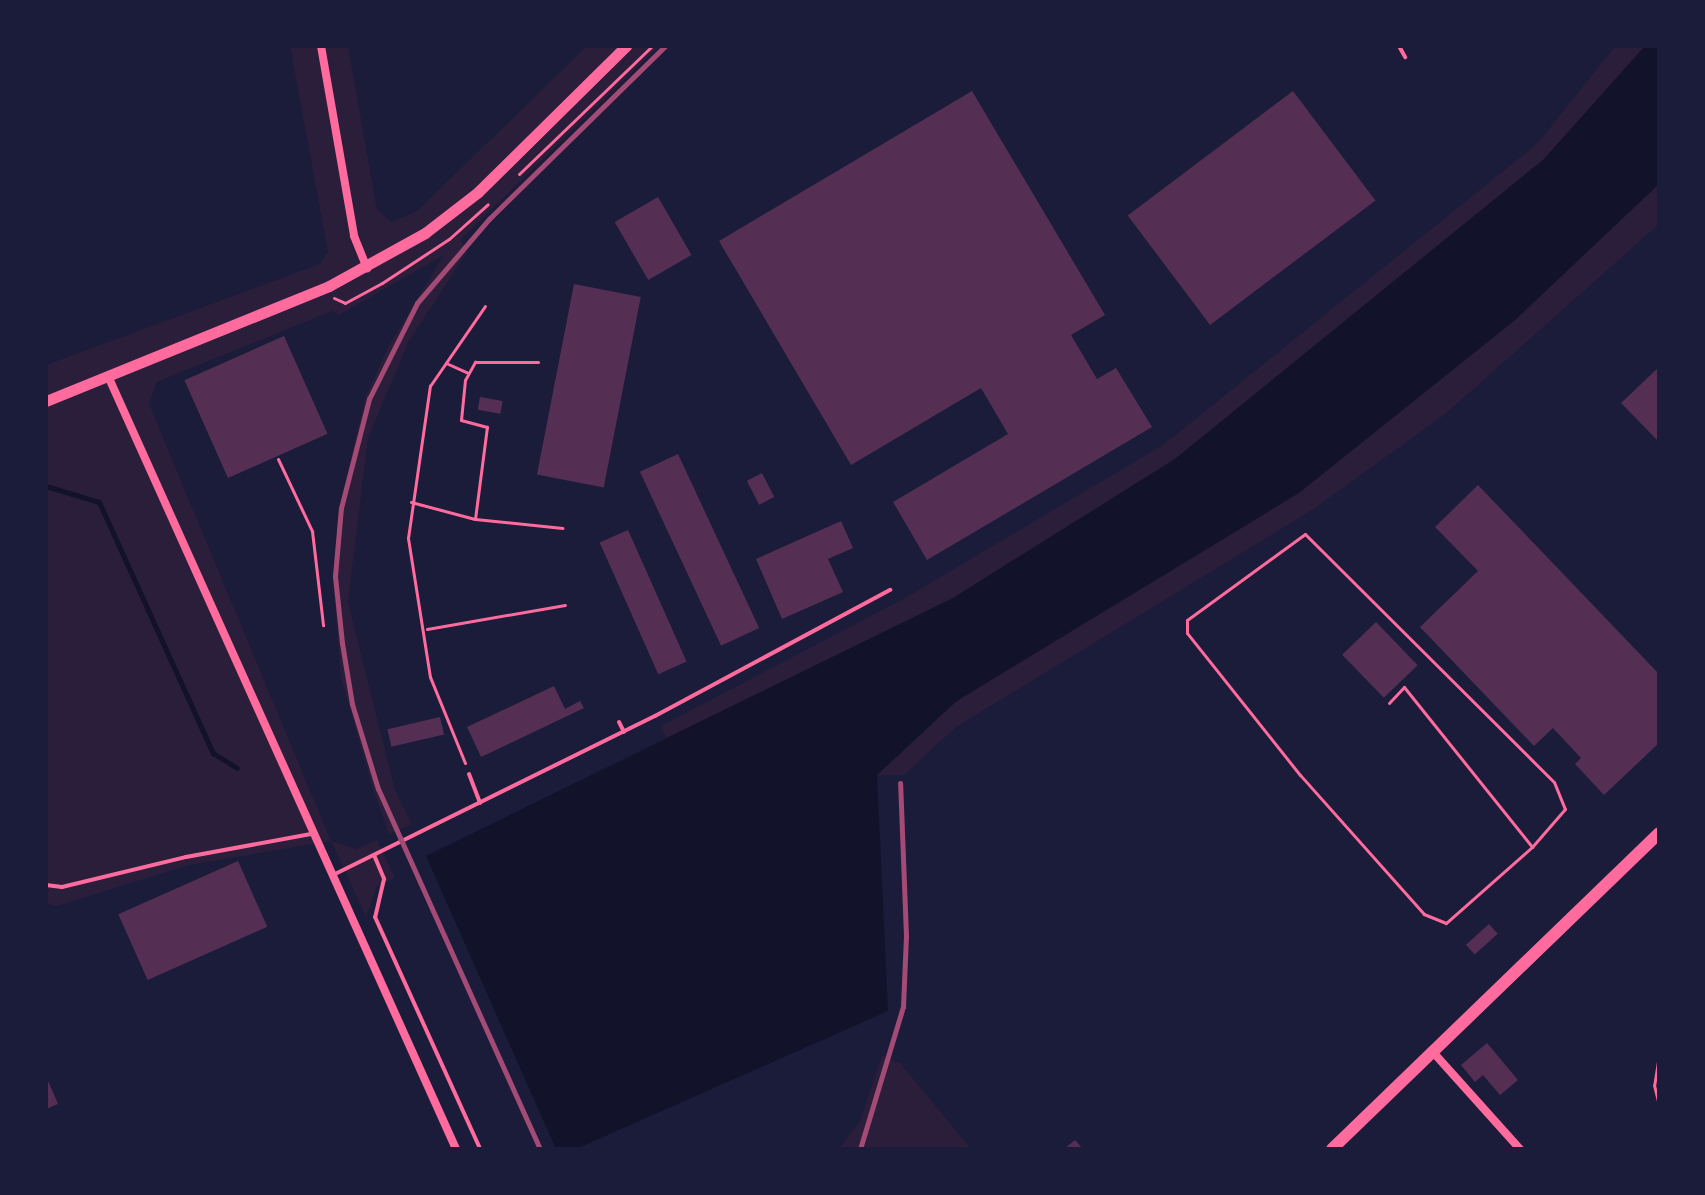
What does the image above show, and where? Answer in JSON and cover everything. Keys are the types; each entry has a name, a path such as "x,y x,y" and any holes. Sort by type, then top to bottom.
{"main road":[{"path":"1332,1149 1659,833"}],"street":[{"path":"321,46 354,236 367,268"},
{"path":"46,401 367,268 425,233 478,192 626,46"},
{"path":"108,376 311,834 456,1149"},
{"path":"1432,1051 1520,1149"}],"lane":[{"path":"1399,46 1405,57"},
{"path":"331,877 624,732 890,590"},
{"path":"619,722 624,732"},
{"path":"469,774 480,803"},
{"path":"46,885 62,887 186,857 311,834"},
{"path":"374,855 384,879 375,917 480,1149"}],"path":[{"path":"510,183 652,46"},
{"path":"435,249 499,194"},
{"path":"469,774 430,677 426,629 408,538 430,386 485,306"},
{"path":"475,519 487,427 461,420 469,373 475,362 538,362"},
{"path":"446,363 469,373"},
{"path":"278,459 312,531 323,625"},
{"path":"411,502 475,519 563,528"},
{"path":"1305,534 1554,782 1565,809 1532,847 1446,923 1424,914 1300,775 1187,633 1187,620 1305,534"},
{"path":"426,629 565,605"},
{"path":"1389,703 1404,687 1532,847"},
{"path":"1659,1055 1654,1085 1659,1105"}],"shaded area":[{"path":"290,46 348,46 377,210 392,222 417,211 587,46 659,46 461,239 467,252 409,341 368,438 348,602 395,790 412,824 389,834 373,789 341,678 333,579 339,509 365,398 388,347 444,255 339,315 332,311 157,382 149,404 331,841 189,865 57,906 46,903 46,365 320,264 328,252"},
{"path":"1615,46 1645,46 1544,159 1175,459 953,598 666,738 661,726 905,598 1163,445 1537,144"},
{"path":"1645,46 1659,46 1659,184 1514,321 1299,493 955,702 877,775 888,1011 576,1149 556,1149 426,856 953,598 1175,459 1544,159"},
{"path":"1659,183 1659,224 1444,415 1312,510 956,727 904,775 877,775 955,703 1514,321"},
{"path":"377,840 395,878 377,886 366,917 331,841 357,849"},
{"path":"882,1055 901,1064 971,1149 839,1149 860,1121"}],"building":[{"path":"972,91 1105,315 1071,335 1097,379 1116,368 1152,427 927,560 893,502 1008,434 981,388 851,465 719,241"},
{"path":"1293,91 1375,200 1210,325 1128,216"},
{"path":"658,197 692,255 648,280 615,222"},
{"path":"574,284 641,297 604,487 537,474"},
{"path":"284,336 328,434 228,478 184,380"},
{"path":"1659,367 1659,442 1621,403"},
{"path":"480,397 503,401 500,414 478,410"},
{"path":"678,454 759,628 721,646 640,472"},
{"path":"762,473 774,497 759,505 747,481"},
{"path":"1478,485 1659,674 1659,743 1604,795 1575,764 1581,758 1553,728 1534,746 1420,627 1478,571 1435,527"},
{"path":"841,521 853,548 828,559 843,592 782,619 756,559"},
{"path":"628,530 687,662 658,674 600,543"},
{"path":"1376,622 1418,665 1384,698 1342,655"},
{"path":"554,686 565,709 580,701 584,708 481,757 467,727"},
{"path":"440,717 444,735 391,747 387,729"},
{"path":"238,861 267,927 148,980 118,914"},
{"path":"1489,924 1498,934 1475,954 1466,945"},
{"path":"1487,1043 1518,1080 1500,1095 1483,1075 1475,1082 1461,1065"},
{"path":"46,1076 58,1104 46,1109"},
{"path":"1075,1140 1083,1149 1064,1149"}],"waterway":[{"path":"46,486 99,502 213,753 237,768"}],"railway":[{"path":"540,1149 378,789 352,704 342,643 335,576 341,508 369,399 417,303 489,219 665,46"},
{"path":"860,1149 903,1007 906,936 900,783"}]}
